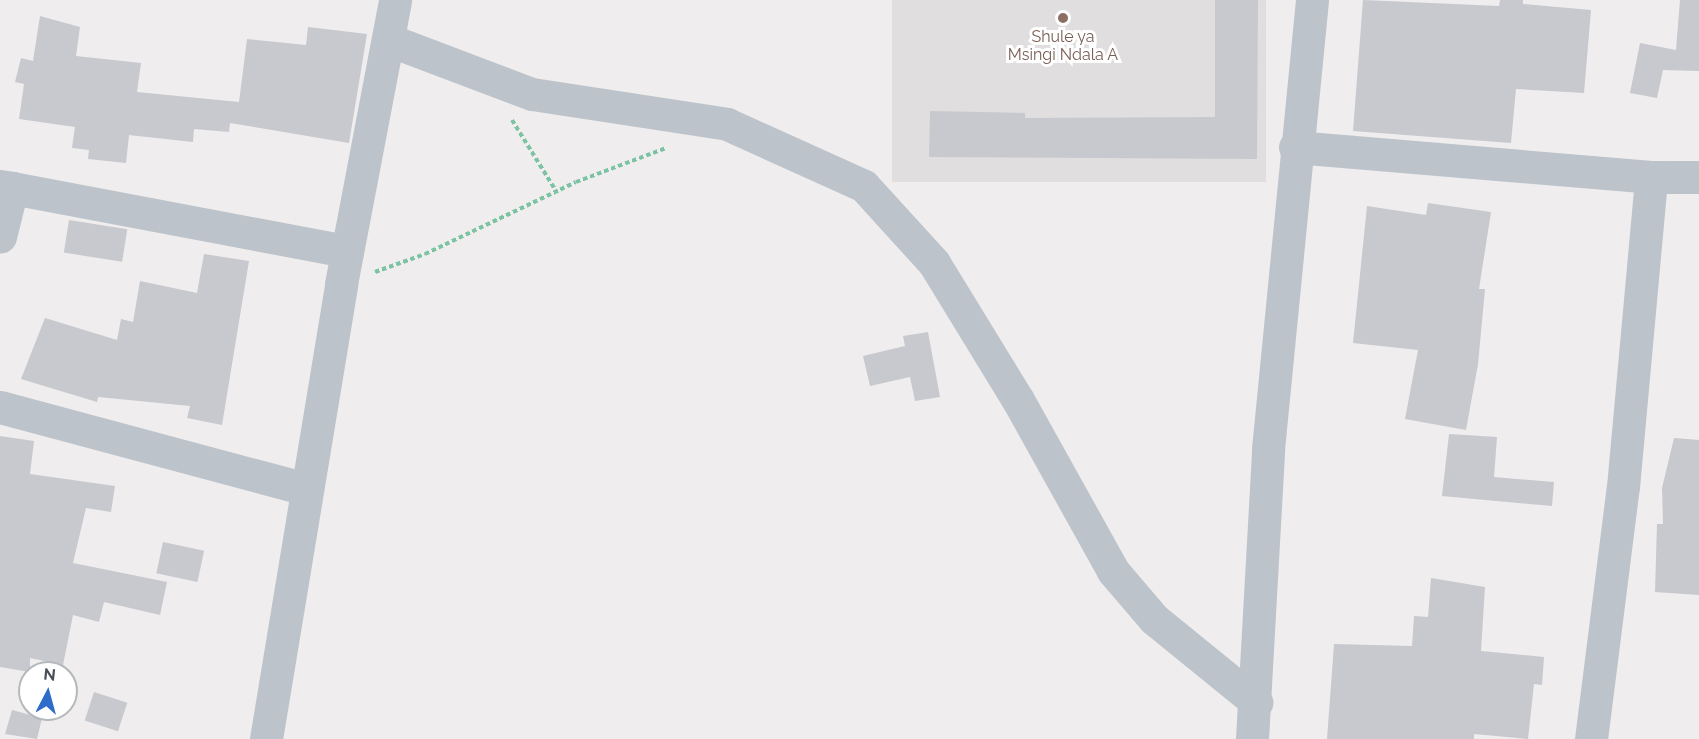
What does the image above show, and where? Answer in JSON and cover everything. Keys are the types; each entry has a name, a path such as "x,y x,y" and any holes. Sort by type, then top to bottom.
{"street":[{"path":"266,739 341,284 395,0"},
{"path":"1252,739 1256,702 1268,449 1295,147 1312,0"},
{"path":"389,40 532,94 601,108 727,124 864,186 934,263 1018,400 1113,571 1154,619 1256,702"},
{"path":"1295,147 1650,177 1699,177"},
{"path":"1591,739 1623,488 1650,177"},
{"path":"0,237 6,187 347,251"},
{"path":"0,406 306,489"}],"path":[{"path":"483,77 556,191"},
{"path":"341,284 425,254 556,191 674,145"}],"shaded area":[{"path":"892,0 1266,0 1266,182 892,182"}],"building":[{"path":"1215,0 1258,0 1257,159 929,157 930,111 1025,113 1025,118 1215,117"},
{"path":"1363,0 1499,6 1500,0 1523,0 1523,4 1591,10 1584,93 1516,89 1511,143 1353,131"},
{"path":"1680,0 1699,0 1699,71 1663,70 1657,98 1630,93 1640,43 1676,50"},
{"path":"40,16 80,27 76,56 141,63 137,92 239,102 247,39 306,45 308,27 367,34 349,143 230,123 229,132 194,129 193,142 129,135 126,163 88,159 89,150 72,148 75,127 19,119 24,84 15,82 21,58 33,61"},
{"path":"1428,203 1491,212 1479,289 1485,289 1478,364 1466,430 1405,419 1418,350 1353,343 1367,206 1426,215"},
{"path":"69,220 127,229 122,262 64,253"},
{"path":"204,254 249,261 222,425 187,418 190,406 98,397 97,402 21,379 45,318 117,340 121,319 133,322 140,281 197,293"},
{"path":"928,332 940,397 915,401 910,377 870,386 863,356 905,346 903,336"},
{"path":"1449,434 1497,437 1494,477 1554,482 1552,506 1442,496"},
{"path":"0,436 34,441 30,474 115,486 111,512 86,508 73,563 167,582 160,615 104,602 99,622 73,615 64,661 30,658 30,661 18,661 18,670 0,667"},
{"path":"1674,438 1699,440 1699,595 1655,592 1657,524 1663,524 1662,488"},
{"path":"163,542 204,551 197,582 156,573"},
{"path":"1431,578 1485,587 1481,651 1544,657 1542,685 1534,684 1528,739 1474,734 1474,739 1327,739 1334,644 1412,646 1414,616 1428,617"},
{"path":"94,692 127,703 118,731 85,721"},
{"path":"12,710 18,712 18,721 41,721 37,739 5,734"}],"place":[{"name":"Shule ya Msingi Ndala A","path":"1063,18"}]}
